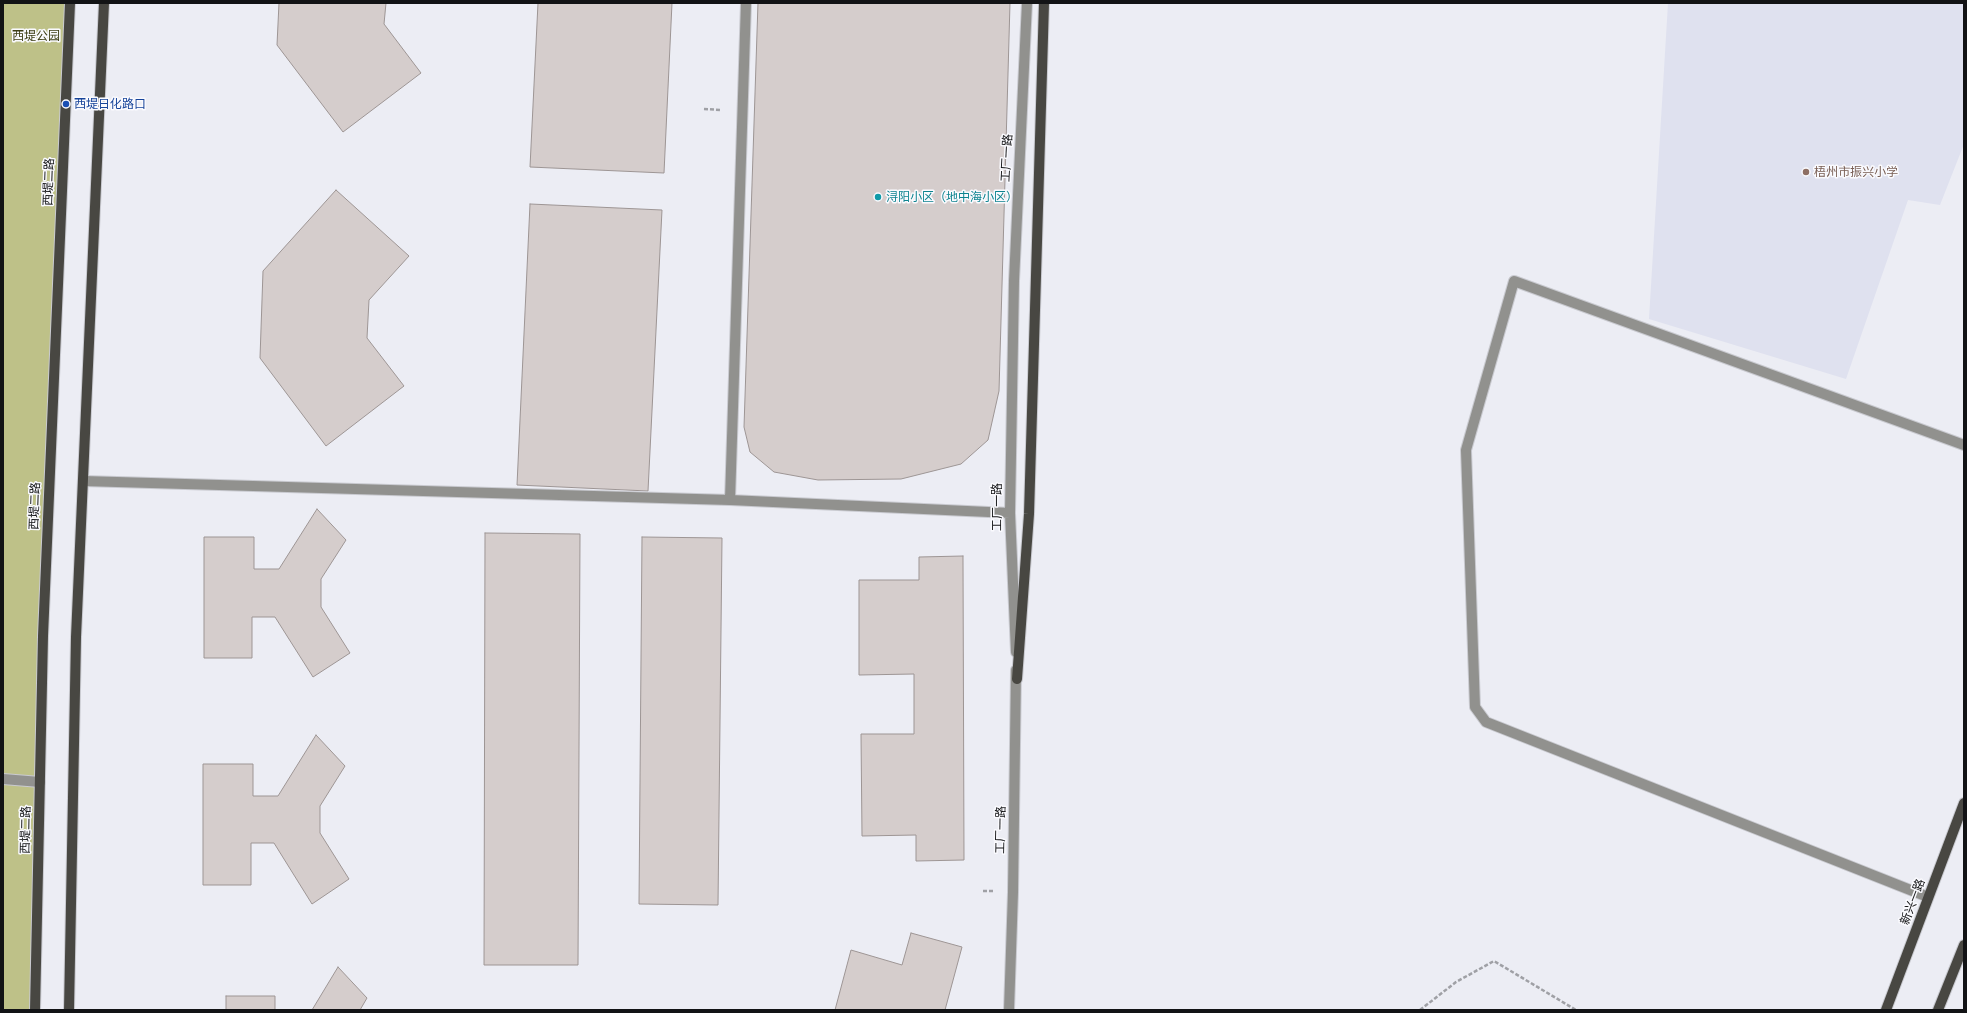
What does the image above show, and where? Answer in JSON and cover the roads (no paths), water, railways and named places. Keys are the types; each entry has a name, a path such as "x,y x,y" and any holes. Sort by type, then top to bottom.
{"main road":[{"name":"西堤二路","path":"35,1010 43,628 70,3"},
{"path":"69,1010 76,637 104,3"},
{"path":"1017,678 1029,514 1044,3"},
{"name":"新兴一路","path":"1886,1010 1964,803"},
{"path":"1938,1010 1964,945"}],"street":[{"path":"730,500 746,3"},
{"name":"工厂一路","path":"1009,1010 1017,678 1010,513 1014,281 1027,3"},
{"path":"1928,897 1486,722 1475,707 1466,450 1514,281 1964,446"},
{"path":"83,481 730,500 1010,513"},
{"path":"3,778 40,782"}],"place":[{"name":"西堤日化路口","path":"66,104"},
{"name":"梧州市振兴小学","path":"1806,172"},
{"name":"浔阳小区（地中海小区）","path":"878,197"}],"park label":[{"name":"西堤公园","path":"36,36"}]}
